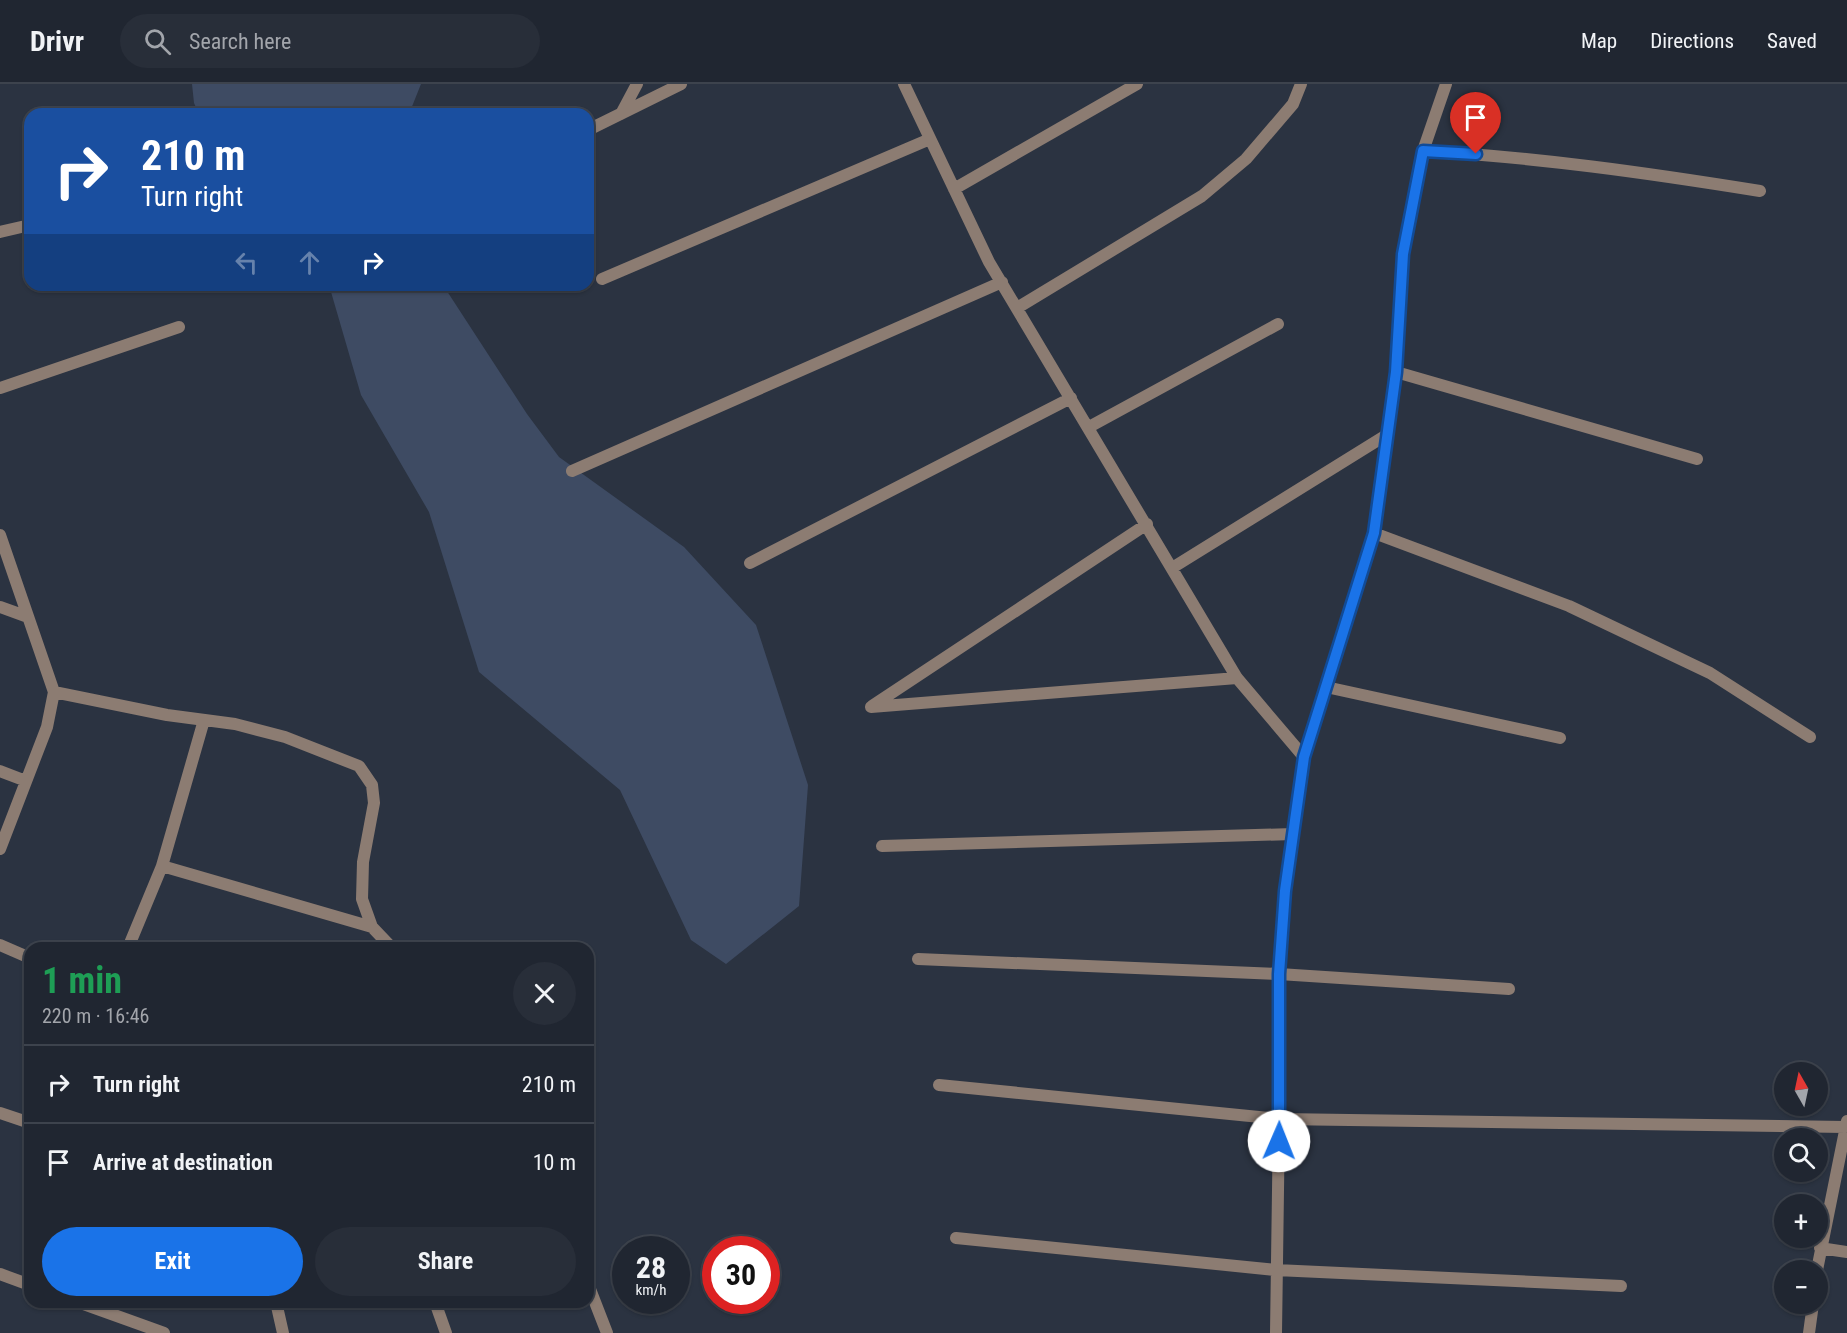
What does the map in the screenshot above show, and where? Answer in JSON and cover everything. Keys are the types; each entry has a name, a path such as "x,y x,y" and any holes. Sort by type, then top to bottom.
{"street":[{"path":"621,114 637,84"},
{"path":"594,127 681,84"},
{"path":"904,84 989,262 1237,678 1304,757"},
{"path":"954,189 1137,84"},
{"path":"1017,309 1202,196 1246,159 1293,104 1301,84"},
{"path":"1276,1333 1279,974 1285,891 1304,757 1374,533 1396,372 1403,254 1423,151 1446,84"},
{"path":"602,279 930,139"},
{"path":"1423,151 1476,154 1598,167 1760,191"},
{"path":"0,232 24,226"},
{"path":"572,471 1002,282"},
{"path":"1089,427 1278,324"},
{"path":"0,388 179,327"},
{"path":"1396,372 1697,459"},
{"path":"750,563 1071,398"},
{"path":"1172,568 1388,435"},
{"path":"1147,524 871,707 1237,678"},
{"path":"1374,533 1569,606 1710,673 1810,737"},
{"path":"0,534 54,692 47,727 0,849"},
{"path":"0,607 28,617"},
{"path":"1326,687 1560,738"},
{"path":"54,692 167,715 235,724 285,737 359,766 372,785 374,803 363,862 362,899 372,927 386,942"},
{"path":"130,942 162,866 204,720"},
{"path":"0,771 26,780"},
{"path":"882,846 1293,834"},
{"path":"162,866 372,927"},
{"path":"0,945 24,955"},
{"path":"918,959 1279,974 1509,990"},
{"path":"939,1085 1279,1119 1846,1124 1828,1210"},
{"path":"0,1113 24,1121"},
{"path":"956,1238 1276,1270 1621,1286"},
{"path":"1818,1260 1820,1248 1847,1252"},
{"path":"0,1274 24,1283"},
{"path":"594,1299 607,1333"},
{"path":"95,1308 164,1333"},
{"path":"277,1308 283,1333"},
{"path":"437,1308 446,1333"},
{"path":"1809,1333 1812,1314"}],"shaded area":[{"path":"192,84 421,84 411,108 196,108"},
{"path":"331,291 447,291 527,414 559,457 684,547 756,625 808,785 799,906 726,964 691,940 620,790 479,672 429,512 361,395"}],"route":[{"path":"1279,1141 1279,974 1285,891 1304,757 1374,533 1396,372 1403,254 1423,151 1476,154"}]}
